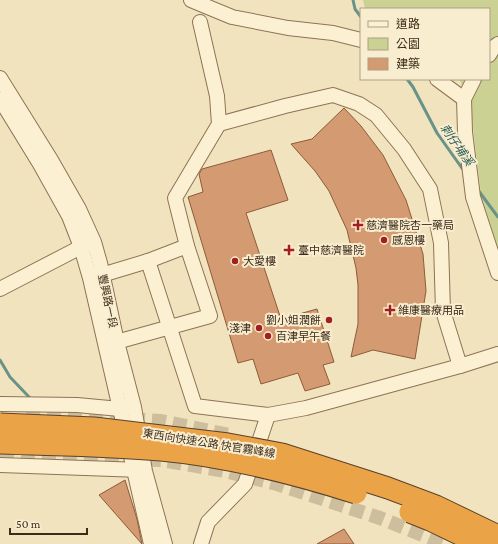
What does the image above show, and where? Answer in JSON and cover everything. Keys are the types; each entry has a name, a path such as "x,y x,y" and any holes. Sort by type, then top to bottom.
{"highway":[{"name":"東西向快速公路 快官霧峰線","path":"0,424 116,430 228,444 282,454 388,488 436,506 498,536"},
{"name":"東西向快速公路 快官霧峰線","path":"0,443 161,450 194,454 241,463 279,471 384,502 430,520 480,544"}],"street":[{"path":"191,0 232,17 288,28 333,33 360,40"},
{"path":"111,343 210,316 187,246 175,198 219,124 217,96 200,22"},
{"path":"490,53 498,44"},
{"name":"豐興路一段","path":"0,78 72,197 94,242 96,277 140,470 151,544"},
{"path":"438,80 464,99"},
{"path":"474,80 464,99 465,132 473,197 498,274"},
{"path":"219,124 333,95 359,104 376,115 404,149 430,190 441,243 445,329 460,366"},
{"name":"豐興路一段","path":"0,99 40,164 69,216 81,247 96,277"},
{"path":"0,289 81,247 94,242"},
{"path":"96,277 148,261 187,246"},
{"path":"148,261 195,406 268,415 306,408 460,366 498,354"},
{"path":"0,404 77,405 127,408"},
{"path":"200,544 208,522 245,484 268,415"},
{"path":"0,465 140,470"},
{"name":"豐興路一段","path":"140,470 164,544"}],"green space":[{"path":"363,0 498,0 498,257 484,219 470,103 460,81 458,80 490,80 490,8 365,8"}],"building":[{"name":"感恩樓","path":"344,108 361,126 383,155 406,200 423,254 426,291 415,359 373,350 351,357 358,324 358,285 356,268 347,230 329,191 315,171 291,144 312,139"},
{"name":"大愛樓","path":"271,150 288,200 246,213 281,319 317,309 334,362 323,365 330,384 305,391 298,373 261,384 253,359 238,363 188,197 203,192 199,174 202,169"},
{"path":"125,480 137,519 142,544 99,495"},
{"path":"344,529 354,544 317,544"}],"waterway":[{"name":"刺仔埔溪","path":"353,0 355,9 360,16"},
{"name":"刺仔埔溪","path":"408,80 413,87 437,133 464,171"},
{"name":"刺仔埔溪","path":"478,190 498,217"},
{"path":"0,360 10,377 30,398"}],"tunnel":[{"path":"26,415 161,421 234,436"},
{"path":"0,454 161,460 225,471 277,484 380,518 445,544"}],"place":[{"name":"慈濟醫院杏一藥局","path":"358,225"},
{"name":"感恩樓","path":"384,240"},
{"name":"臺中慈濟醫院","path":"289,250"},
{"name":"大愛樓","path":"235,261"},
{"name":"維康醫療用品","path":"390,310"},
{"name":"劉小姐潤餅","path":"329,320"},
{"name":"淺津","path":"259,328"},
{"name":"百津早午餐","path":"268,336"}]}
